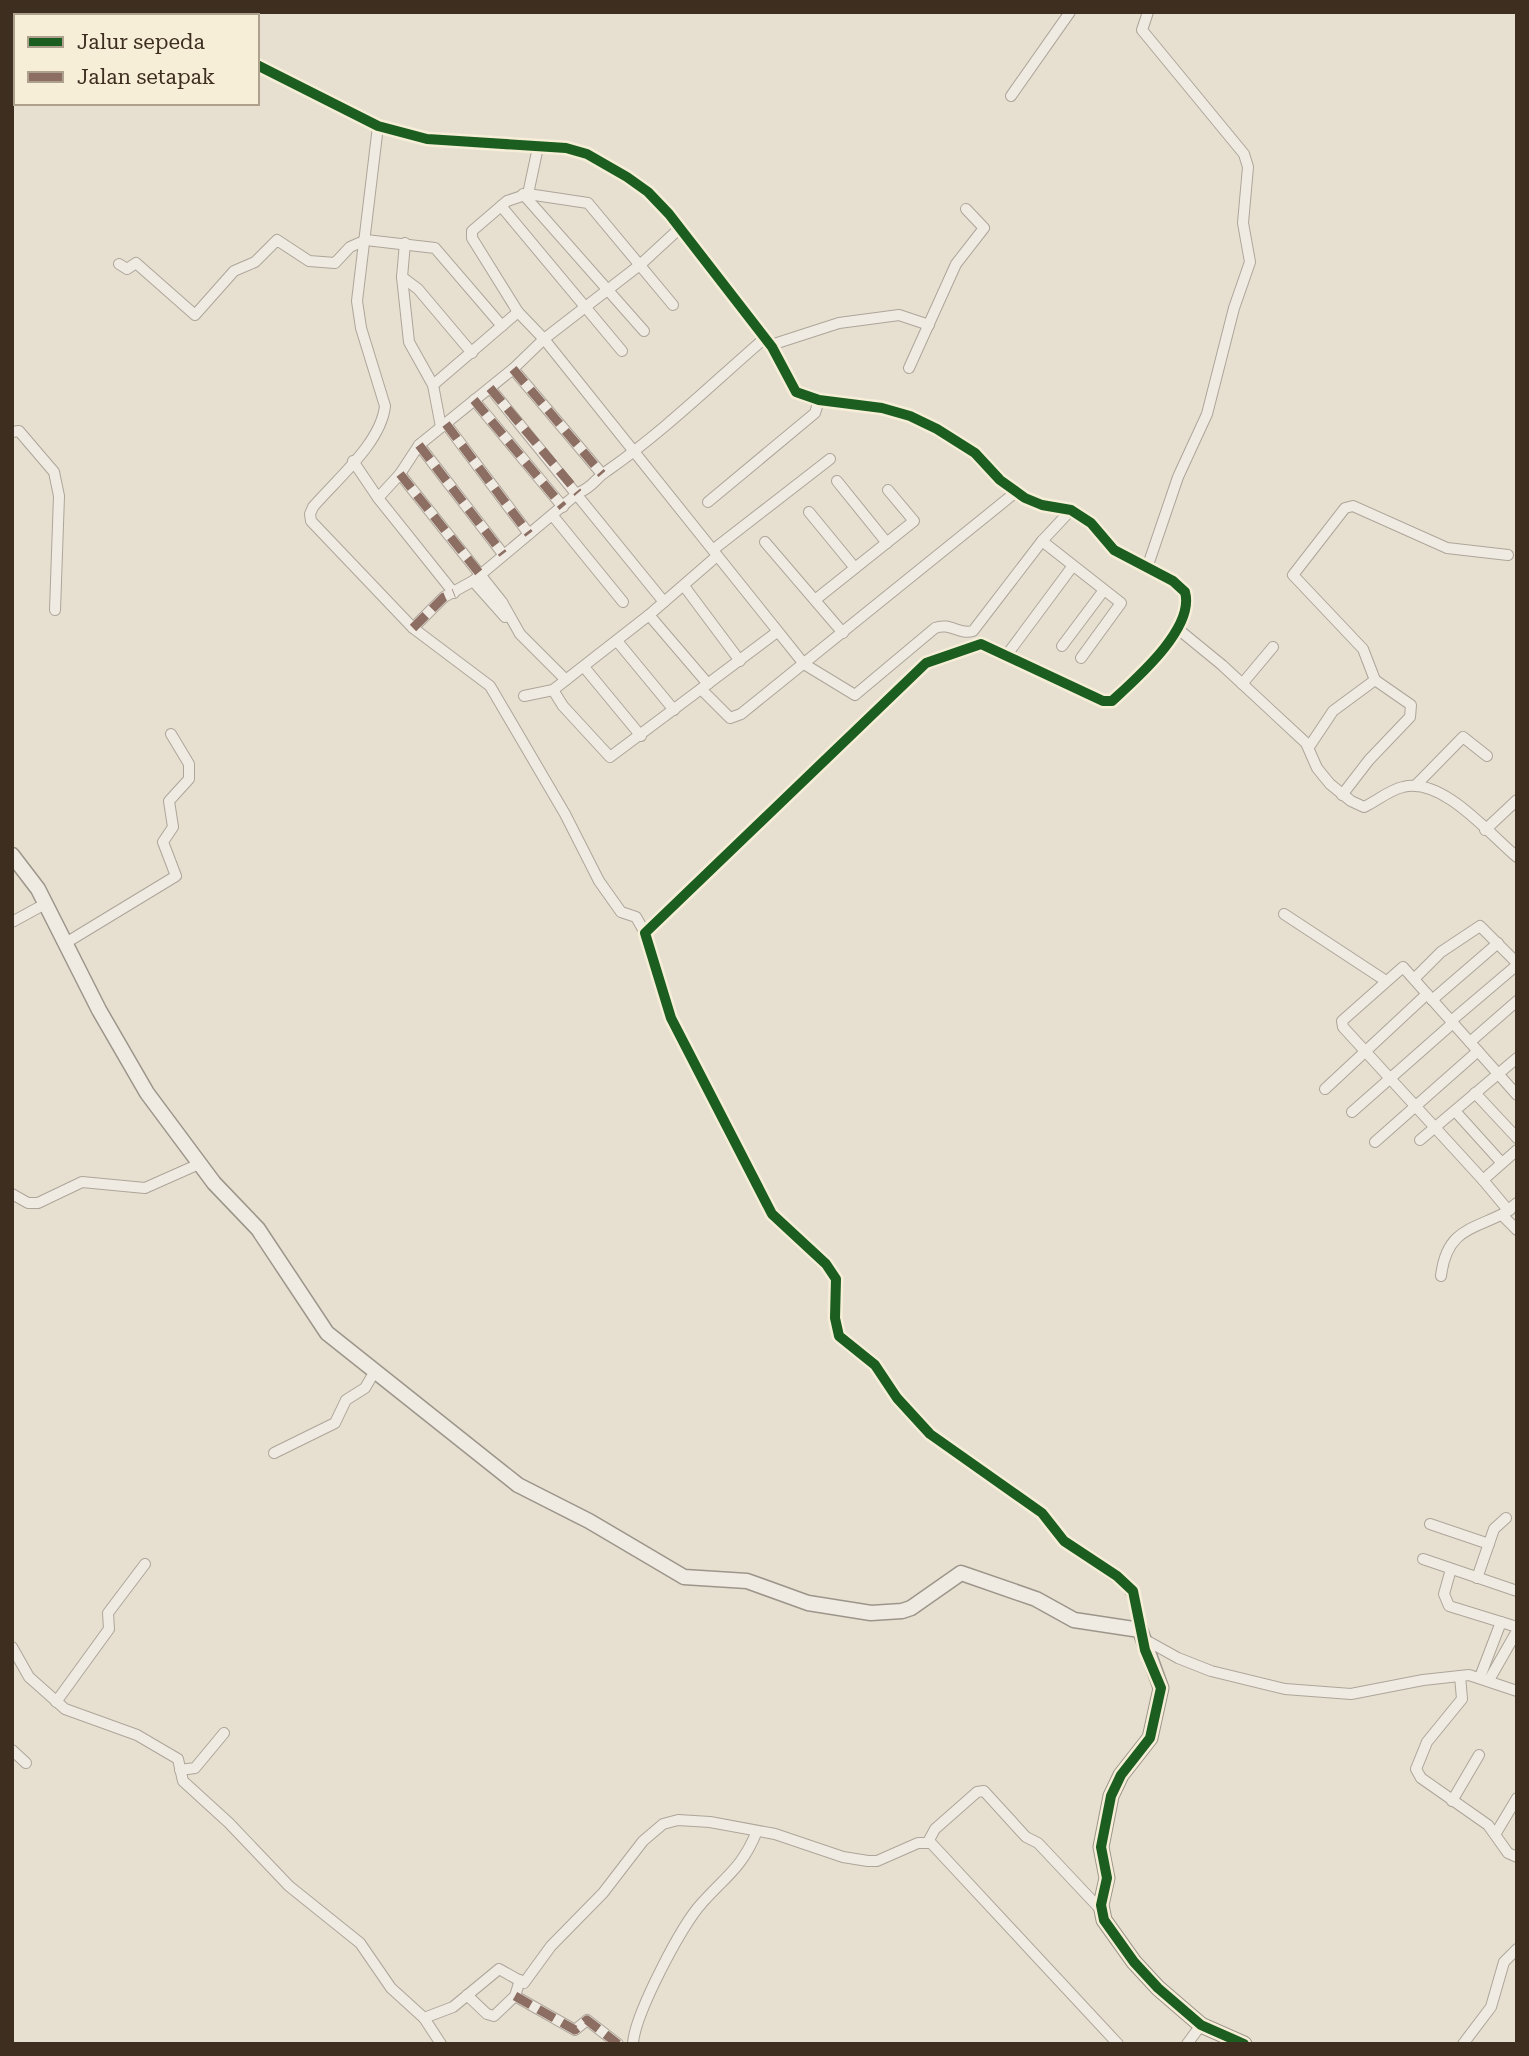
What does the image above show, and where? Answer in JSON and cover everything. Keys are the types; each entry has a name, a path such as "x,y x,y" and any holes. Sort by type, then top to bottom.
{"street":[{"path":"1011,96 1070,12"},
{"path":"1147,568 1178,477 1207,414 1234,308 1250,262 1243,223 1248,167 1244,154 1142,30 1148,12"},
{"path":"259,66 378,126 427,139 577,150 599,160 648,192 680,228 768,341 796,392 819,400 882,408 911,416 964,445 1016,492 1042,505 1071,510 1091,523 1114,550 1180,586 1185,592 1186,612 1178,629 1133,681 1108,702 981,644 926,663 645,933"},
{"path":"378,126 357,301 361,327 386,406 377,436 313,507 312,521 413,628 490,687 565,814 598,881 621,912 636,917 645,933 671,1018 772,1214 826,1265 836,1279 835,1318 839,1336 875,1365 897,1398 930,1434 1042,1513 1064,1541 1126,1584 1136,1601 1141,1634 1161,1688 1150,1738 1121,1775 1111,1796 1101,1847 1107,1878 1102,1912"},
{"path":"525,194 538,147"},
{"path":"673,305 588,203 525,194 501,206 470,234 518,312 544,339 777,632 804,664 852,694 859,694 935,628 946,625 965,633 975,629 1042,541 1071,510"},
{"path":"525,194 644,331"},
{"path":"501,206 622,351"},
{"path":"909,368 956,264 984,228 966,209"},
{"path":"378,498 400,474 419,445 513,369 544,339 641,264 680,228"},
{"path":"119,264 127,269 136,263 195,315 236,269 255,262 277,240 309,261 332,264 350,247 366,240 405,243 419,248 435,247 502,326"},
{"path":"405,243 402,277 409,342 433,385 443,425 529,534"},
{"path":"402,277 418,289 472,353"},
{"path":"433,385 518,312"},
{"path":"413,628 444,597 477,578 503,554 578,493 592,487 602,474 635,452 768,341 838,323 901,315 929,325"},
{"path":"513,369 602,474"},
{"path":"490,387 664,602"},
{"path":"474,400 563,507"},
{"path":"708,502 815,412 819,400"},
{"path":"12,432 19,431 54,472 60,496 55,610"},
{"path":"419,445 503,554"},
{"path":"524,696 553,690 584,667 684,586 716,553 830,459"},
{"path":"353,461 378,498 454,593"},
{"path":"400,474 520,634 566,680"},
{"path":"837,481 887,543"},
{"path":"815,600 914,522 888,490"},
{"path":"649,615 704,686 733,718 843,633 1016,492"},
{"path":"1342,795 1412,713 1411,705 1375,680 1363,649 1293,575 1345,508 1353,506 1447,548 1508,555"},
{"path":"808,512 855,568"},
{"path":"553,516 622,602"},
{"path":"1042,541 1121,603 1081,658"},
{"path":"765,542 843,633"},
{"path":"1006,656 1072,567"},
{"path":"684,586 740,661"},
{"path":"1062,646 1104,590"},
{"path":"1178,629 1309,747 1323,777 1342,795 1364,807 1398,788 1416,785 1452,800 1517,857"},
{"path":"553,690 605,756 610,757 777,632"},
{"path":"617,641 674,710"},
{"path":"1242,684 1273,647"},
{"path":"584,667 641,736"},
{"path":"1309,747 1325,719 1375,680"},
{"path":"64,944 134,899 176,876 163,842 173,827 169,801 189,777 189,764 171,734"},
{"path":"1416,785 1463,737 1487,756"},
{"path":"1485,830 1517,800"},
{"path":"12,855 29,874 64,944 147,1093 199,1164 258,1229 327,1333 518,1485 589,1521 684,1577 747,1581 808,1603 871,1613 911,1608 961,1573 1026,1595 1074,1620 1141,1634 1178,1658 1211,1671 1285,1689 1359,1693 1460,1676 1485,1679 1517,1691"},
{"path":"12,922 45,904"},
{"path":"1284,914 1386,981"},
{"path":"1352,1112 1517,964 1482,926 1478,926 1441,952 1414,979"},
{"path":"1325,1089 1430,997 1498,943"},
{"path":"1517,1095 1403,967 1340,1024 1509,1209 1517,1230"},
{"path":"1470,1042 1517,1002"},
{"path":"1375,1142 1478,1051"},
{"path":"1420,1140 1517,1058"},
{"path":"1475,1093 1517,1138"},
{"path":"1455,1111 1501,1162"},
{"path":"1483,1180 1517,1150"},
{"path":"12,1194 28,1203 38,1203 82,1182 145,1188 199,1164"},
{"path":"1441,1276 1445,1254 1465,1230 1509,1209"},
{"path":"274,1452 335,1423 346,1400 365,1388 374,1371"},
{"path":"1477,1578 1494,1529 1507,1518"},
{"path":"1430,1524 1489,1544"},
{"path":"1423,1559 1517,1591"},
{"path":"56,1702 108,1629 108,1613 145,1564"},
{"path":"1451,1569 1444,1594 1449,1606 1517,1629 1485,1679"},
{"path":"1485,1679 1501,1622"},
{"path":"12,1647 29,1677 72,1714 137,1735 178,1759 183,1781 229,1823 289,1886 360,1943 391,1988 424,2018 442,2044"},
{"path":"1460,1676 1462,1699 1427,1742 1415,1765 1421,1777 1496,1833 1508,1853 1517,1857"},
{"path":"180,1770 195,1768 224,1732"},
{"path":"12,1750 26,1763"},
{"path":"1452,1801 1479,1755"},
{"path":"424,2018 453,2007 499,1969 524,1983 551,1946 603,1893 643,1841 663,1824 694,1820 757,1831 843,1857 877,1861 928,1842 937,1827 977,1792 984,1791 1026,1837 1038,1843 1102,1912 1110,1931 1133,1962 1158,1988 1202,2025 1244,2044"},
{"path":"1496,1833 1517,1798"},
{"path":"633,2044 634,2028 695,1912 744,1861 757,1831"},
{"path":"928,1842 1000,1914 1118,2044"},
{"path":"1464,2044 1491,2007 1504,1962 1517,1949"},
{"path":"467,1995 492,2016 515,1996 520,1980"},
{"path":"515,1996 575,2030 587,2020 618,2044"},
{"path":"1187,2044 1202,2025"}],"marked path":[{"path":"513,369 602,474"},
{"path":"490,388 578,493"},
{"path":"474,400 563,507"},
{"path":"446,424 529,534"},
{"path":"419,445 503,554"},
{"path":"400,474 480,574"},
{"path":"413,628 444,597 454,593"},
{"path":"515,1996 575,2030 587,2020 618,2044"}],"cycle path":[{"path":"259,66 378,126 427,139 566,148 587,154 648,192 669,214 772,347 796,392 819,400 882,408 910,416 937,429 975,453 1000,480 1025,498 1042,505 1071,510 1091,523 1114,550 1173,581 1185,592 1186,606 1173,636 1149,666 1112,701 1103,701 981,644 926,663 645,933 671,1018 772,1214 826,1264 836,1279 835,1318 839,1336 875,1365 897,1398 930,1434 1042,1513 1064,1541 1117,1576 1133,1591 1145,1650 1161,1688 1150,1738 1121,1775 1111,1796 1101,1847 1107,1878 1101,1905 1104,1920 1134,1962 1158,1988 1201,2025 1244,2044"}]}
